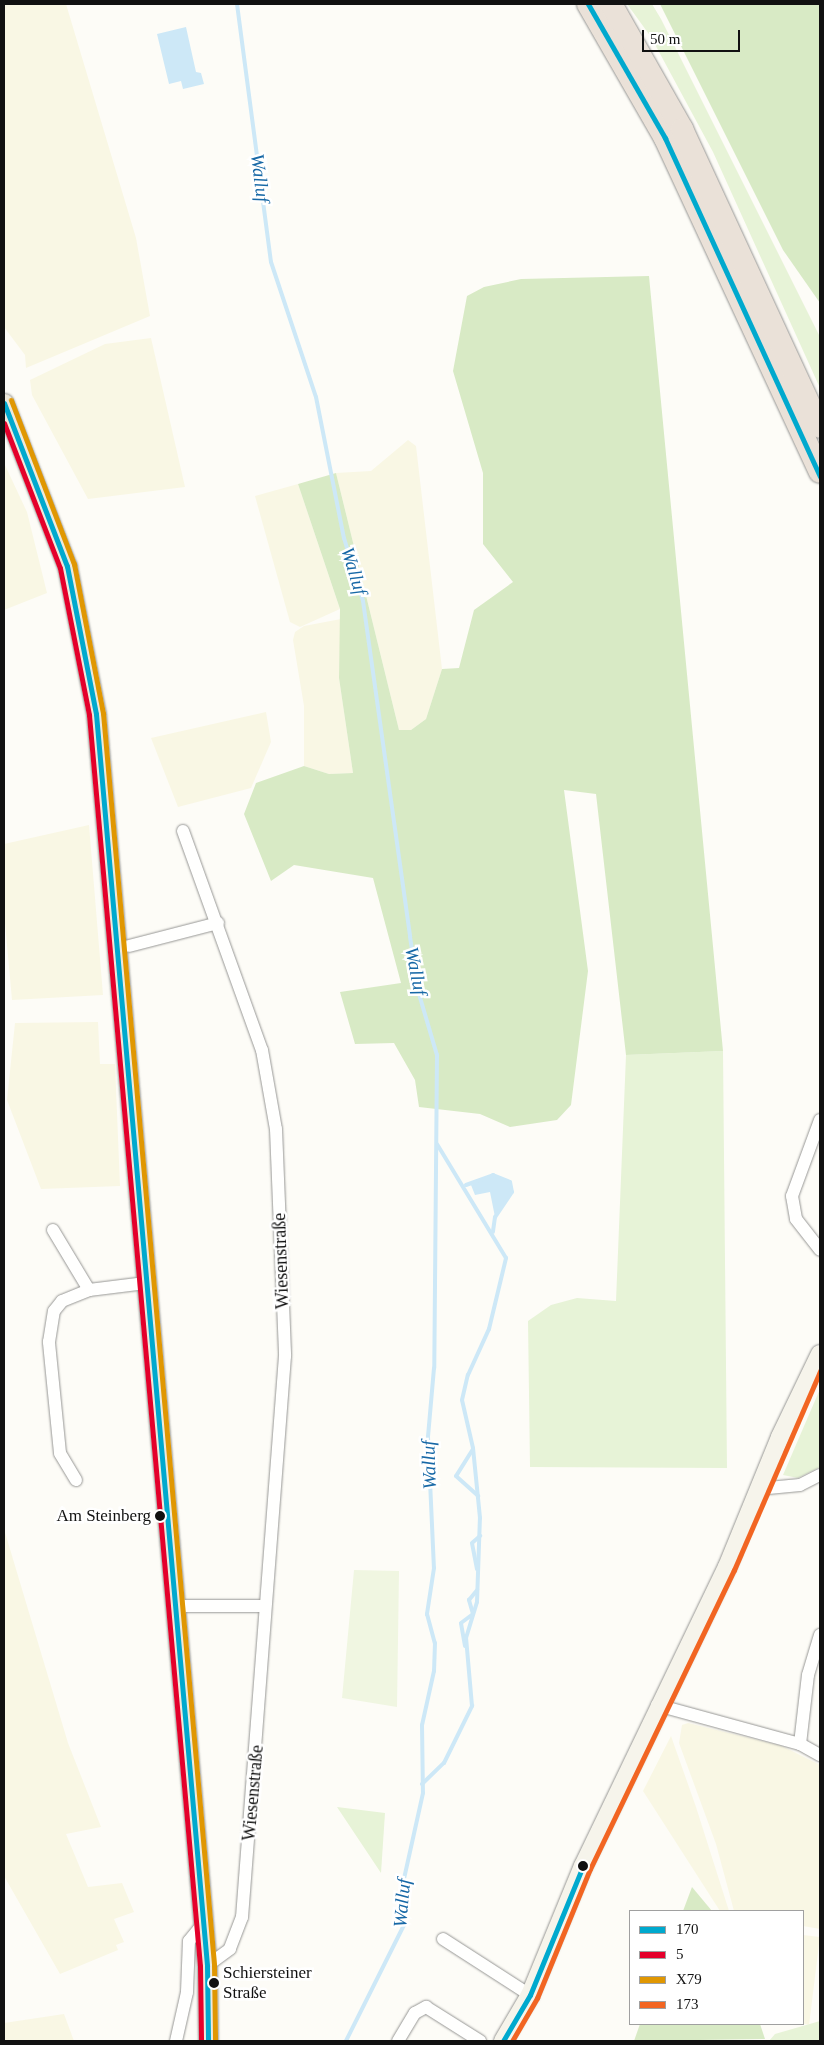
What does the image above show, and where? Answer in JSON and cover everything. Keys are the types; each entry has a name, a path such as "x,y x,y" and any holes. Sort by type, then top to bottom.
{"highway":[{"path":"588,4 665,138 819,471"},
{"path":"611,4 682,129 820,427"},
{"path":"801,385 820,418"}],"main road":[{"path":"4,403 67,566 91,679 120,947 146,1283 204,1924 207,1966 208,2041"},
{"path":"503,2041 530,1995 657,1705 727,1567 758,1489 820,1354"}],"street":[{"name":"Wiesenstraße","path":"182,831 218,923 262,1050 276,1130 285,1356 264,1606 256,1781 242,1917 230,1949 207,1966"},
{"path":"129,946 218,923"},
{"path":"820,1120 792,1196 796,1219 820,1250"},
{"path":"53,1230 89,1290"},
{"path":"76,1480 60,1453 50,1324 62,1301 89,1290 146,1283"},
{"path":"758,1489 800,1486 820,1475"},
{"path":"175,1606 264,1606"},
{"path":"800,1744 808,1675 820,1635"},
{"path":"657,1705 800,1744 820,1755"},
{"path":"176,2041 187,1992 189,1941 204,1924"},
{"path":"443,1939 530,1995"},
{"path":"398,2041 415,2012 426,2007 480,2041"}],"shaded area":[{"path":"4,4 66,4 136,238 150,316 26,368 25,355 4,327"},
{"path":"151,338 185,487 88,499 32,395 30,380 105,344"},
{"path":"408,440 416,446 442,669 426,719 411,730 399,730 336,473 371,471"},
{"path":"4,463 27,512 47,593 4,610"},
{"path":"298,484 340,609 300,627 290,622 255,496"},
{"path":"341,619 339,678 353,773 329,774 304,766 304,706 293,640 295,632 304,626"},
{"path":"266,712 271,742 251,788 178,807 151,738"},
{"path":"89,825 103,995 12,1000 4,912 4,844"},
{"path":"98,1022 100,1064 115,1064 120,1186 41,1189 7,1100 15,1023"},
{"path":"4,1529 68,1743 101,1827 66,1834 88,1887 122,1883 134,1912 114,1919 124,1942 116,1945 118,1950 60,1974 4,1876"},
{"path":"688,1723 782,1746 820,1765 820,1929 804,1926 804,1910 734,1910 716,1844 679,1743 682,1725"},
{"path":"671,1736 729,1910 719,1910 643,1791"},
{"path":"804,1935 820,1937 809,2024 804,2024"},
{"path":"64,2014 74,2041 4,2041 4,2023"}],"green space":[{"path":"627,4 652,4 661,19 820,337 820,388 713,152 651,37"},
{"path":"660,4 820,4 820,303 783,250"},
{"path":"649,276 723,1051 626,1055 596,794 564,790 588,971 571,1105 557,1120 510,1127 480,1114 419,1107 415,1080 394,1043 355,1044 340,992 401,983 373,878 294,865 271,881 244,814 256,783 304,766 329,774 353,773 339,678 340,609 298,484 336,473 399,730 411,730 426,719 442,669 459,668 474,610 513,582 483,544 483,473 453,371 467,296 484,287 521,279"},
{"path":"723,1051 727,1468 530,1467 528,1321 551,1305 577,1298 616,1301 626,1055"},
{"path":"820,1389 820,1467 798,1478 783,1475"},
{"path":"354,1570 399,1571 397,1707 342,1698"},
{"path":"337,1807 385,1813 381,1873"},
{"path":"692,1887 711,1910 683,1910"},
{"path":"820,2021 820,2041 769,2041 775,2034"},
{"path":"640,2025 760,2025 765,2039 634,2041"}],"water":[{"path":"186,27 196,72 201,73 204,84 183,89 181,81 169,84 157,34"},
{"path":"493,1175 510,1182 512,1192 495,1217 490,1192 475,1195 471,1185"}],"waterway":[{"name":"Walluf","path":"237,4 271,262 316,397 344,538 363,601 419,994 437,1055 434,1368 428,1437 434,1568 427,1614 435,1643 434,1671 422,1725 423,1793 402,1888 404,1925 346,2041"},
{"name":"Walluf","path":"422,1784 444,1763 472,1706 466,1638 477,1602 480,1518 473,1448 462,1400 468,1375 489,1329 506,1258 437,1144"},
{"name":"Walluf","path":"466,1185 493,1175 510,1182 512,1192 495,1217 493,1232"},
{"name":"Walluf","path":"473,1449 456,1476 478,1496"},
{"name":"Walluf","path":"477,1569 472,1543 480,1536"},
{"name":"Walluf","path":"465,1646 461,1623 473,1614 469,1600 477,1590"}],"transit line":[{"name":"170","path":"588,4 665,138 820,476"},
{"name":"X79","path":"11,400 74,564 103,713 214,1965 215,2041"},
{"name":"170","path":"4,403 67,566 96,714 207,1966 208,2041"},
{"name":"5","path":"4,423 60,568 89,715 200,1966 201,2041"},
{"name":"173","path":"512,2041 537,1998 590,1869 734,1570 820,1371"},
{"name":"170","path":"503,2041 530,1995 583,1866"}],"place":[{"name":"Am Steinberg","path":"160,1516"},
{"name":"Schiersteiner Straße","path":"214,1983"}]}
